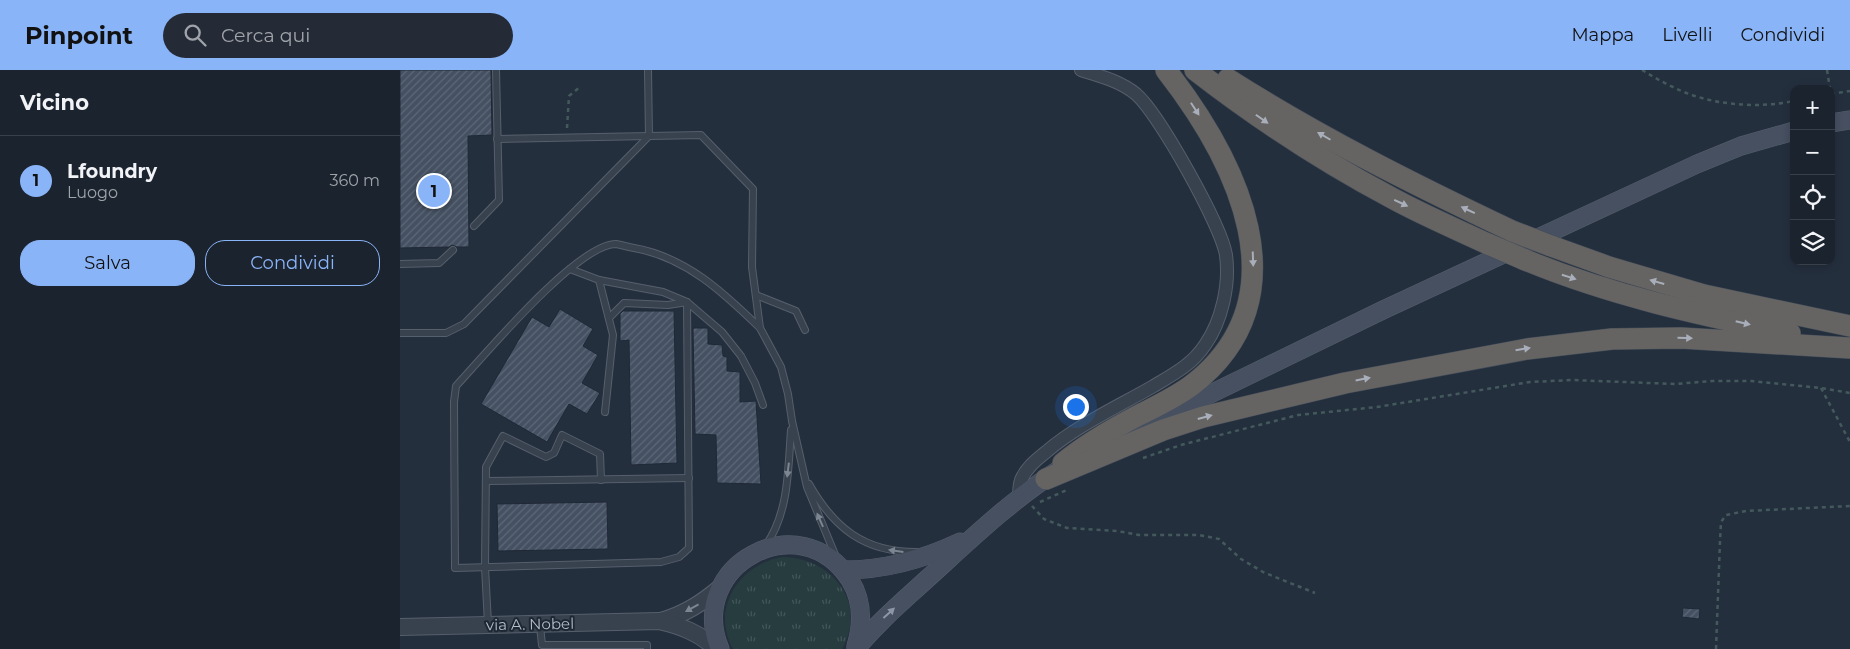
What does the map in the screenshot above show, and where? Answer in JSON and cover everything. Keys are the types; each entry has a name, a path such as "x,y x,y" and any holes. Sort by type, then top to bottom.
{"highway":[{"path":"1046,479 1064,462 1092,441 1175,396 1208,372 1231,341 1248,306 1253,259 1244,209 1214,142 1189,101 1166,70"},
{"path":"1194,70 1274,128 1330,164 1393,199 1524,260 1562,275 1650,302 1750,325 1850,344"},
{"path":"1214,70 1352,152 1427,191 1512,231 1616,270 1704,295 1850,326"},
{"path":"1803,316 1850,321"},
{"path":"1046,479 1163,430 1203,417 1345,383 1519,350 1595,340 1654,338 1850,348"}],"main road":[{"path":"1835,123 1850,120"},
{"path":"855,649 885,617 978,532 1046,479 1094,451 1304,348 1673,175 1726,152 1790,132"},
{"path":"841,567 882,569 899,565 945,549 978,532"},
{"path":"720,649 716,639 714,622 715,604 721,587 731,570 746,557 764,549 783,545 803,546 822,553 841,567 855,588 861,608 861,630 855,649"}],"street":[{"path":"1018,499 1019,487 1024,474 1049,449 1078,429 1172,375 1196,357 1215,327 1226,285 1226,256 1220,235 1186,168 1154,115 1141,98 1127,88 1114,81 1081,70"},
{"path":"659,621 690,611 721,587"},
{"path":"659,621 689,629 716,649"},
{"name":"via A. Nobel","path":"400,627 659,621"}],"lane":[{"path":"474,226 499,200 496,70"},
{"path":"400,333 446,333 464,324 649,136 648,70"},
{"path":"498,139 702,135 754,189 752,267 760,328"},
{"path":"687,302 689,548 679,557 661,562 455,568 454,402 456,386 538,296 595,250 614,244 643,249 670,259 698,274 728,297 760,328 781,367 804,474 814,506 841,567"},
{"path":"400,264 439,263 453,250"},
{"path":"570,269 599,280 663,292 687,302 722,332 741,356 755,383 763,405"},
{"path":"599,280 613,335 605,412"},
{"path":"756,295 796,311 805,330"},
{"path":"609,318 624,303 668,305 687,302"},
{"path":"764,549 779,522 784,504 792,421"},
{"path":"488,625 485,566 486,468 503,436 546,457 554,453 562,435 600,454 601,480"},
{"path":"804,474 818,500 832,518 862,542 880,549 903,552 945,549"},
{"path":"486,481 689,478"},
{"path":"540,624 542,645 611,647 647,645 647,649"}],"path":[{"path":"1642,70 1673,88 1690,94 1738,105 1779,104 1790,102"},
{"path":"1826,70 1829,85"},
{"path":"567,138 569,96 581,86"},
{"path":"1835,93 1850,91"},
{"path":"1138,460 1181,445 1298,415 1377,407 1530,382 1572,380 1676,384 1712,381 1750,381 1822,388 1850,393"},
{"path":"1822,388 1850,442"},
{"path":"1070,488 1046,501 1029,502 1044,519 1067,528 1117,530 1139,535 1199,535 1219,539 1241,559 1263,572 1315,593"},
{"path":"1716,649 1721,522 1726,515 1746,511 1850,506"}],"green space":[{"path":"783,557 801,559 817,565 830,574 841,586 848,600 851,615 849,632 842,649 733,649 727,633 725,618 727,603 733,590 742,578 754,568 768,561"}],"building":[{"path":"400,70 491,70 492,135 468,136 469,247 452,245 449,247 400,248"},
{"path":"560,309 593,329 583,346 598,355 582,383 600,393 587,414 569,404 547,442 481,404 532,317 549,327"},
{"path":"623,311 674,311 677,463 631,465 629,340 620,341 620,314"},
{"path":"693,328 708,328 708,344 722,345 723,356 727,357 727,371 740,372 740,402 756,401 761,484 717,483 716,435 695,434"},
{"path":"607,502 608,549 498,551 497,504"},
{"path":"1683,608 1700,609 1699,619 1682,617"}],"place":[{"name":"Lfoundry","path":"434,191"}]}
